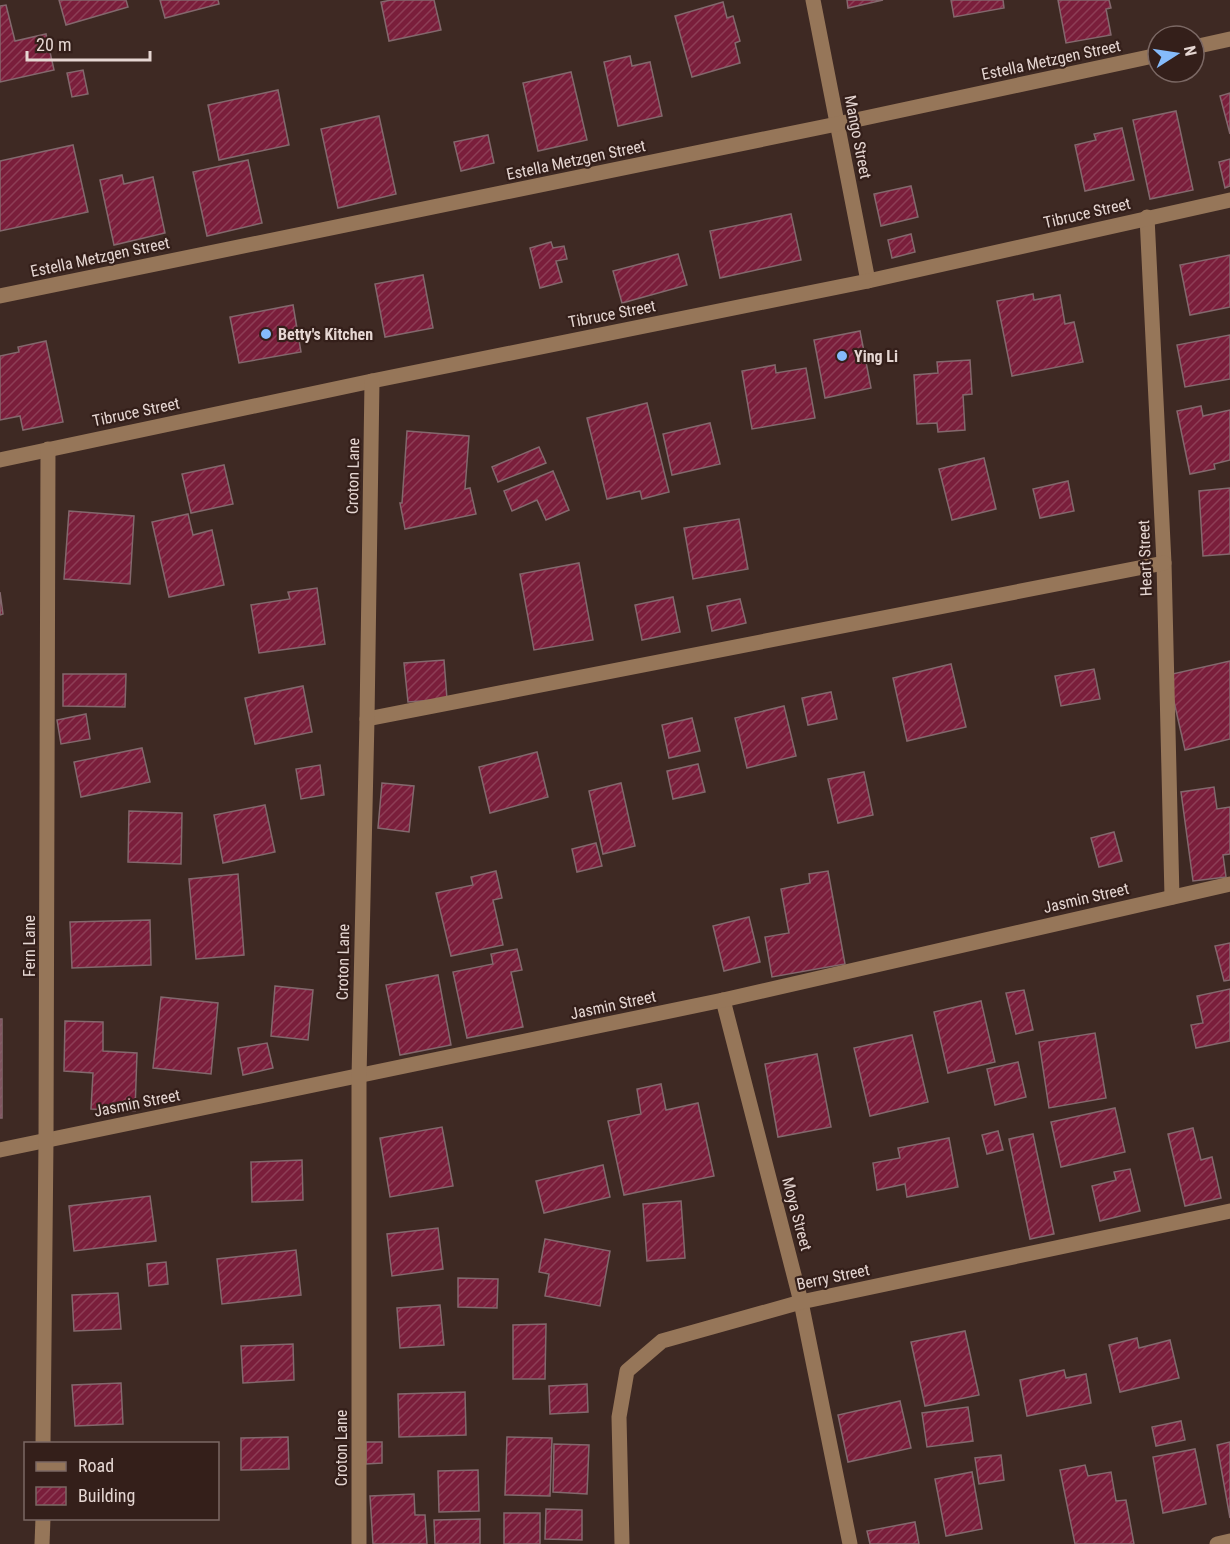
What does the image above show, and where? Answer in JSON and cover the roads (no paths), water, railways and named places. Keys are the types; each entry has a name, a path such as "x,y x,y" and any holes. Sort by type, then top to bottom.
{"street":[{"name":"Mango Street","path":"813,0 868,281"},
{"path":"1206,44 1230,39"},
{"name":"Estella Metzgen Street","path":"0,296 837,124 1146,58"},
{"name":"Tibruce Street","path":"0,460 372,381 868,281 1230,200"},
{"name":"Heart Street","path":"1148,217 1164,562 1172,897"},
{"name":"Croton Lane","path":"359,1544 359,1077 368,719 372,381"},
{"name":"Fern Lane","path":"43,1442 48,448"},
{"path":"368,719 1164,562"},
{"name":"Jasmin Street","path":"0,1150 723,1000 1230,884"},
{"name":"Moya Street","path":"723,1000 801,1302 850,1544"},
{"name":"Berry Street","path":"622,1544 619,1417 627,1371 662,1341 801,1302 1230,1212"},
{"path":"42,1544 43,1520"},
{"path":"1217,1544 1230,1541"}],"place":[{"name":"Betty's Kitchen","path":"266,334"},
{"name":"Ying Li","path":"842,356"}]}
